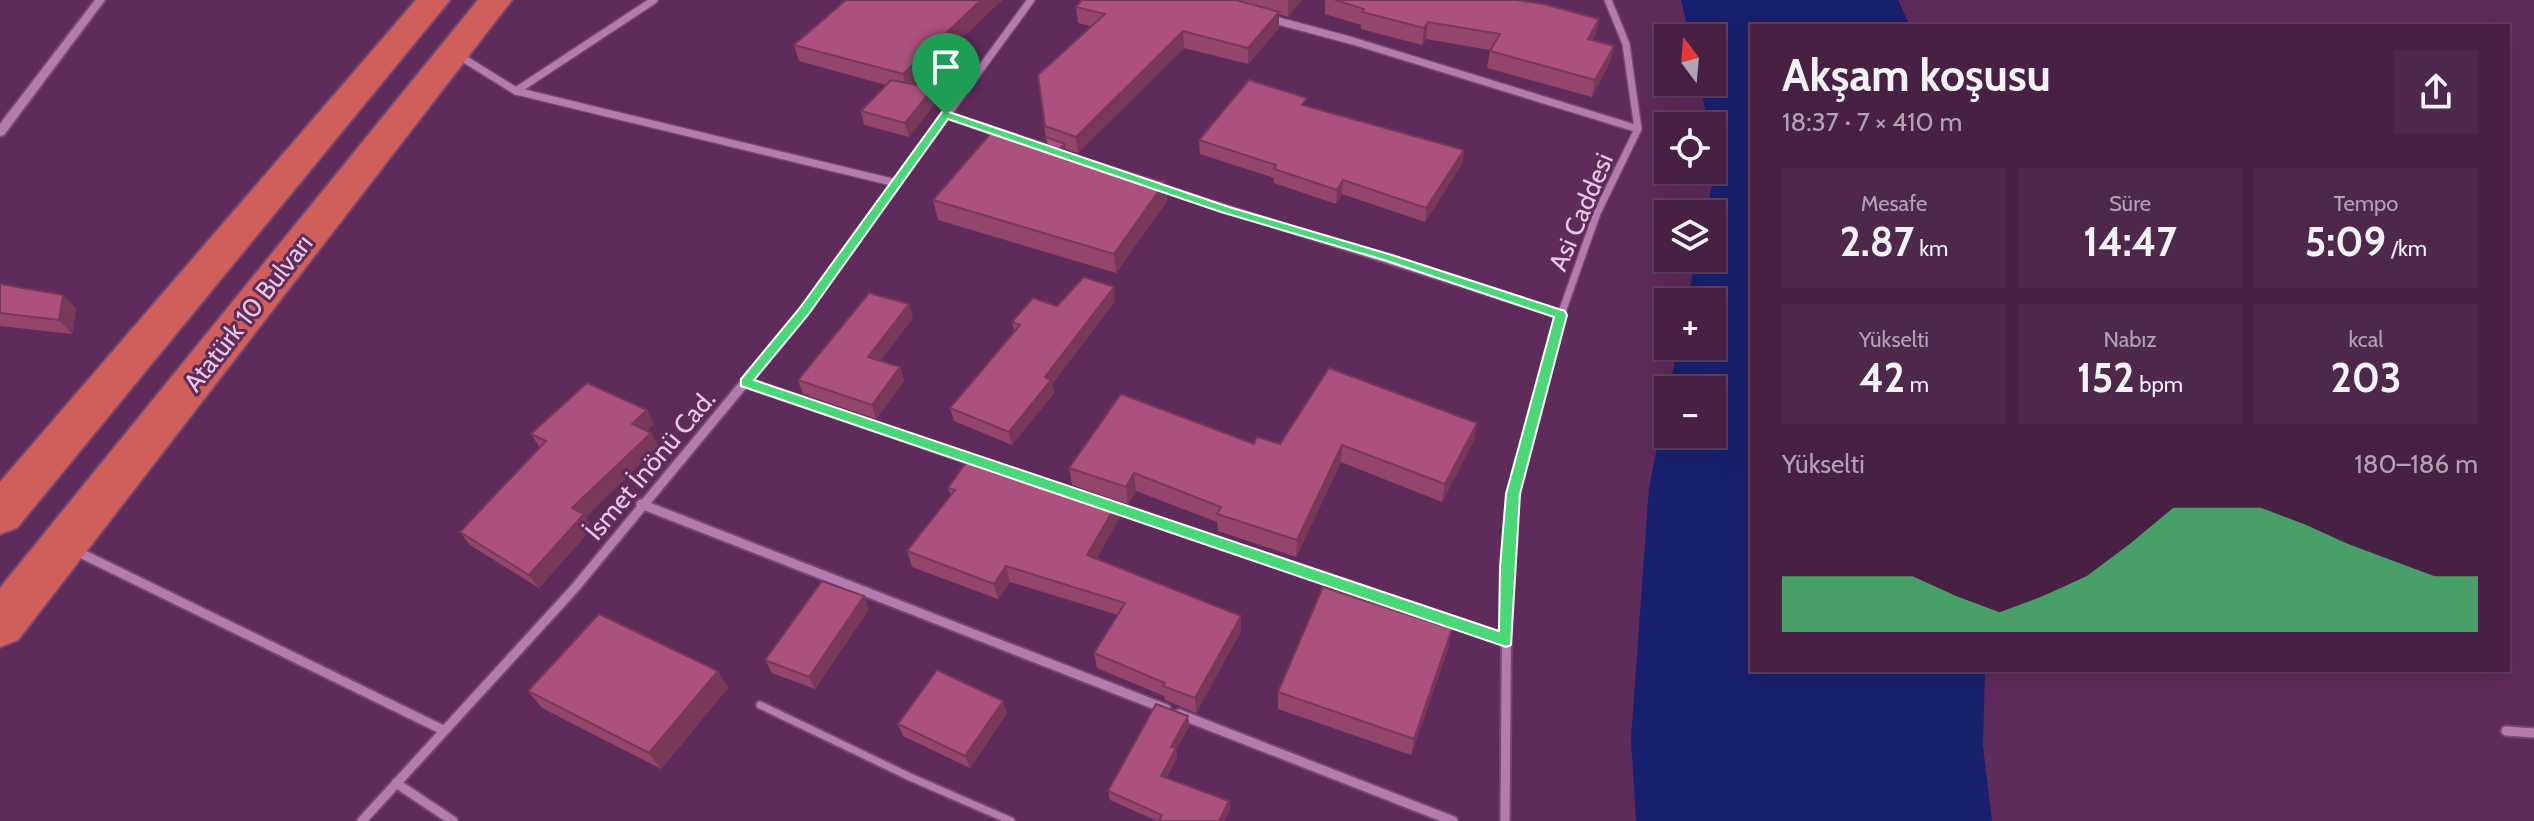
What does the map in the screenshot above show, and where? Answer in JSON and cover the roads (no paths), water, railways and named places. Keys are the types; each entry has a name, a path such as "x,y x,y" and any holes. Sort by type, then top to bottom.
{"highway":[{"path":"0,515 434,0"},
{"name":"Atatürk 10 Bulvarı","path":"0,625 495,0"}],"street":[{"path":"0,132 100,0"},
{"path":"516,91 654,0"},
{"name":"İsmet İnönü Cad.","path":"362,821 574,589 641,504 803,312 1031,0"},
{"name":"Asi Caddesi","path":"1505,821 1507,567 1513,494 1561,315 1597,213 1638,129 1626,44 1608,0"},
{"path":"1262,16 1638,129"},
{"path":"452,51 516,91 896,183"},
{"path":"946,115 1064,155"},
{"path":"1152,185 1561,315"},
{"path":"745,382 984,463"},
{"path":"641,504 1453,821"},
{"path":"1103,504 1506,640"},
{"path":"63,545 443,730"},
{"path":"2506,731 2534,733"},
{"path":"396,783 453,821"}],"lane":[{"path":"760,705 910,777 1011,821"}]}
